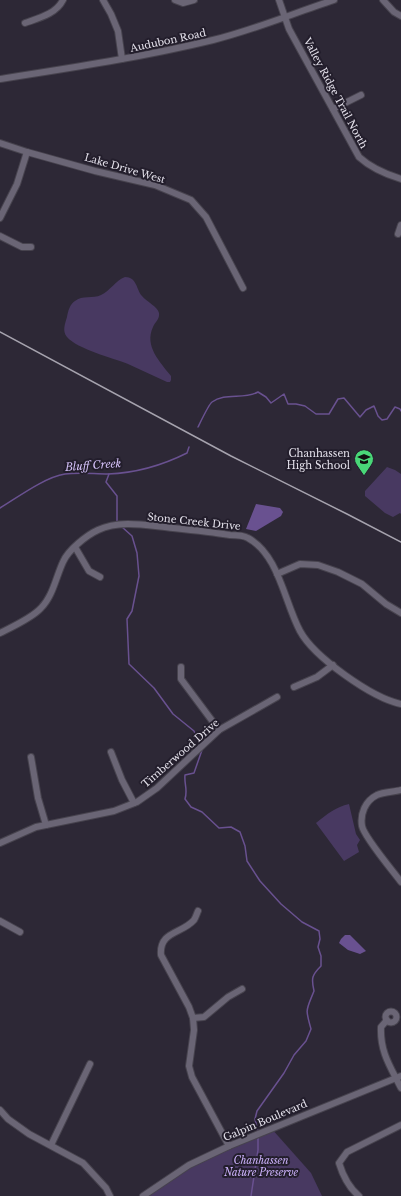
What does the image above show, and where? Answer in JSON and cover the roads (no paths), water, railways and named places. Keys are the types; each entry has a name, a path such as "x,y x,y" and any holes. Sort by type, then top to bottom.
{"street":[{"path":"25,23 53,11 60,6 63,0"},
{"path":"102,0 115,22 118,31 122,59"},
{"path":"175,0 183,3 194,0"},
{"name":"Valley Ridge Trail North","path":"279,0 290,29 359,157 368,165 386,174 401,179"},
{"name":"Audubon Road","path":"0,79 122,59 214,40 334,0"},
{"path":"383,0 394,12 401,16"},
{"path":"332,109 361,95"},
{"name":"Lake Drive West","path":"0,143 27,152 155,185 191,200 206,217 243,288"},
{"path":"0,218 16,184 27,152"},
{"path":"398,234 401,225"},
{"path":"0,236 22,247 31,247"},
{"name":"Stone Creek Drive","path":"0,633 41,608 53,590 64,560 74,547 98,530 118,524 246,537 261,547 277,574 300,631 315,651 341,672 369,690 401,704"},
{"path":"74,547 89,571 100,577"},
{"path":"277,574 300,564 318,565 338,572 362,584 386,604 401,613"},
{"path":"294,687 318,677 333,665"},
{"path":"181,667 181,679 219,730"},
{"name":"Timberwood Drive","path":"0,842 36,827 114,811 134,803 157,788 219,730 277,697"},
{"path":"111,752 122,780 134,803"},
{"path":"31,756 38,798 46,825"},
{"path":"401,790 377,796 367,803 363,812 362,827 401,882"},
{"path":"198,911 194,920 164,939 160,947 161,955 189,1007 193,1018 194,1030 189,1066 192,1077 229,1146"},
{"path":"0,921 20,932"},
{"path":"193,1018 204,1018 228,997 242,989"},
{"path":"388,1020 381,1027 380,1041 384,1053 399,1077 401,1088"},
{"path":"51,1144 90,1064"},
{"name":"Galpin Boulevard","path":"143,1196 189,1165 229,1146 399,1077"},
{"path":"0,1110 8,1119 28,1134 51,1144 83,1163 106,1188 110,1196"},
{"path":"359,1196 351,1190 342,1174 339,1163 347,1152 401,1126"}],"waterway":[{"name":"Bluff Creek","path":"198,427 211,403 217,399 223,397 247,396 258,392 266,397 271,403 284,394 288,404 305,406 316,414 329,414 338,399 344,398 360,417 366,410 374,406 378,416 382,420 387,419 395,407 401,411"},
{"name":"Bluff Creek","path":"0,508 32,488 57,476 76,473 108,474 139,470 159,465 187,453 189,447"},
{"path":"109,474 106,482 117,496 118,523"},
{"path":"122,527 132,536 137,553 139,576 132,611 127,619 129,664 154,688 173,714 194,731 200,745"},
{"path":"201,748 202,750 194,773 185,775 185,799 191,807 202,812 219,828 231,827 240,832 245,846 247,861 260,881 281,904 302,922 319,931 320,939 318,947 321,956 321,966 313,977 314,991 307,1010 311,1029 306,1041 294,1055 284,1073 257,1111 255,1119 258,1132"},
{"path":"251,1196 258,1150 258,1136"}],"railway":[{"path":"0,332 231,456 401,542"}],"place":[{"name":"Chanhassen High School","path":"364,476"}],"park label":[{"name":"Chanhassen Nature Preserve","path":"261,1166"}]}
